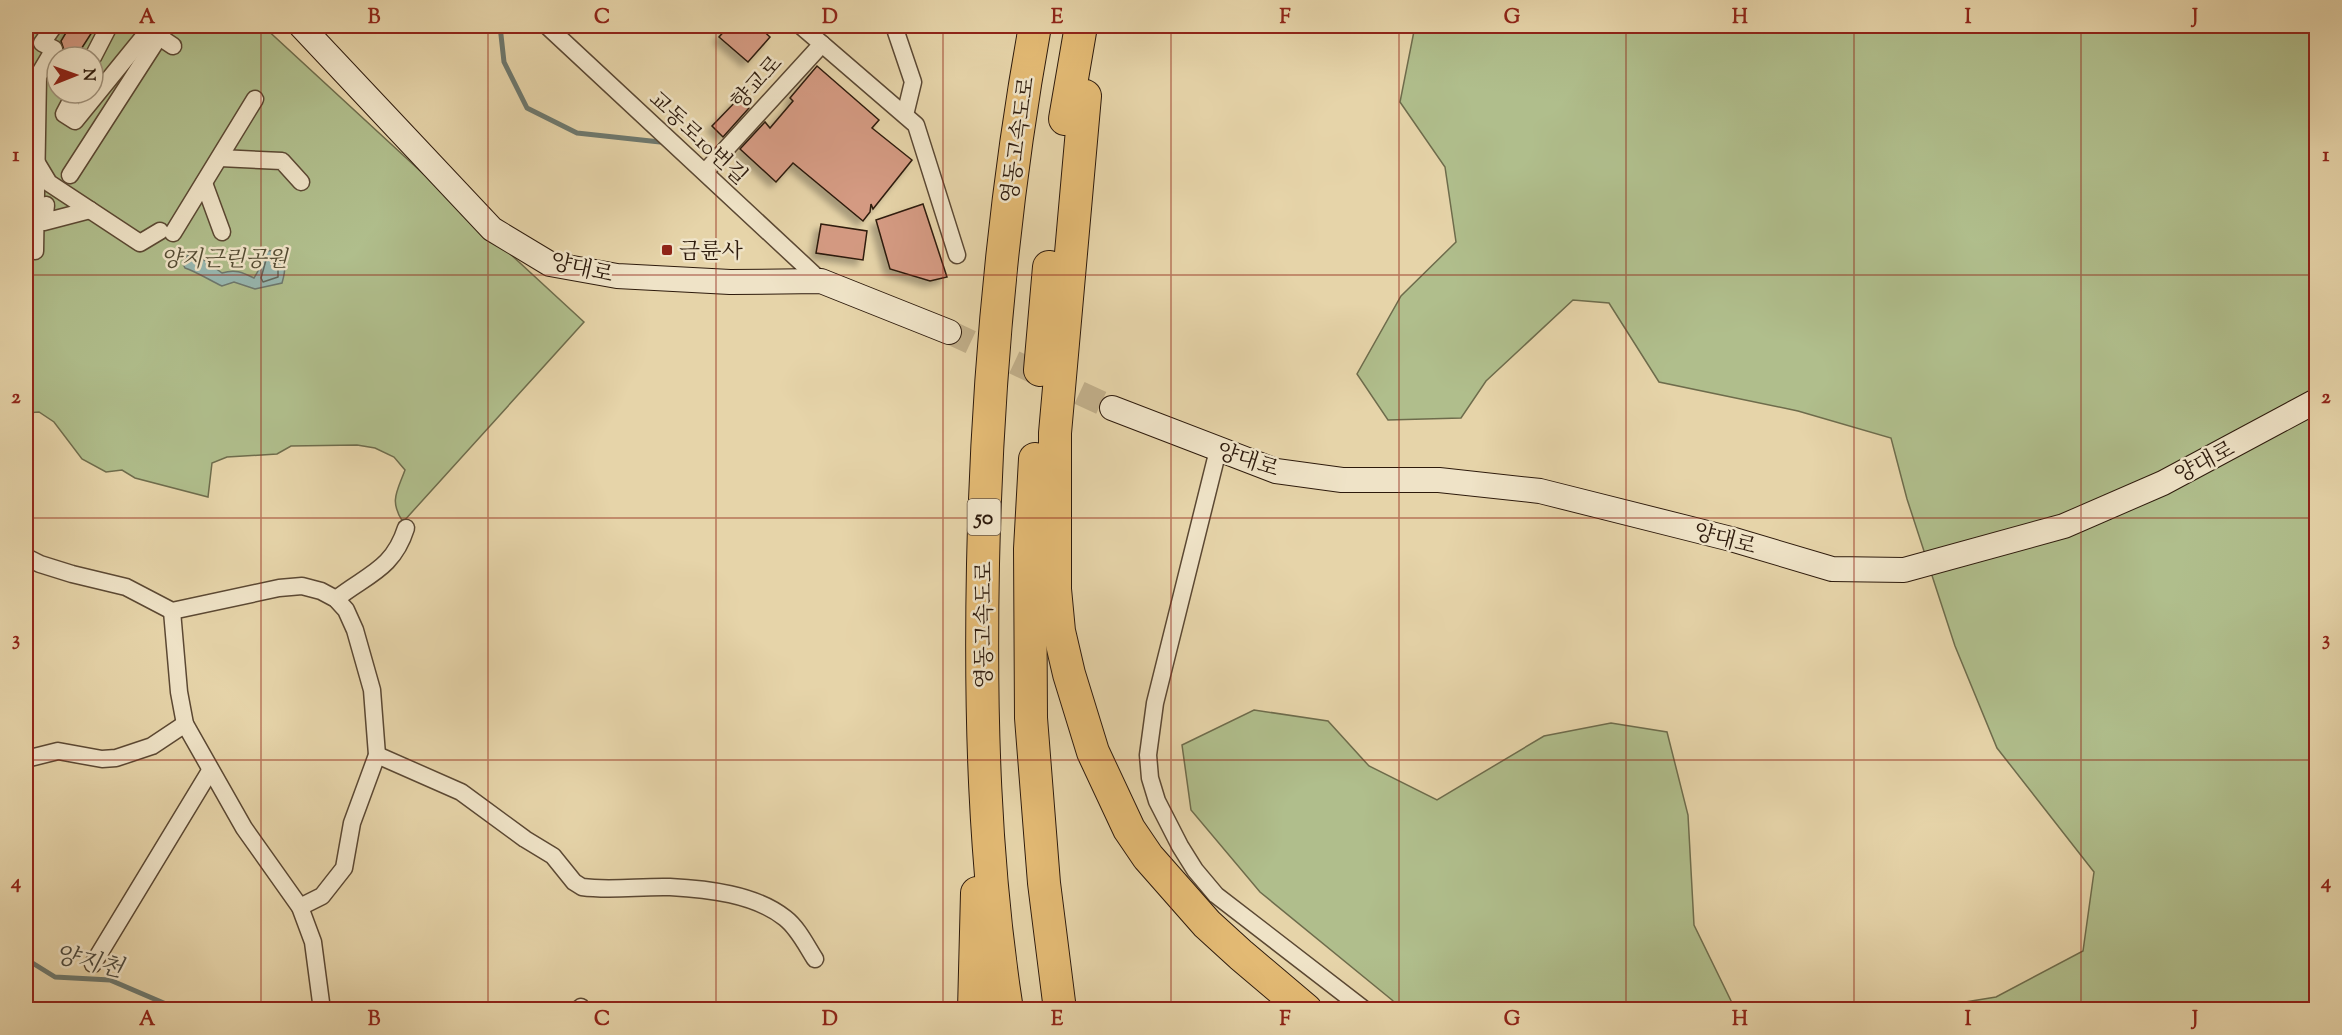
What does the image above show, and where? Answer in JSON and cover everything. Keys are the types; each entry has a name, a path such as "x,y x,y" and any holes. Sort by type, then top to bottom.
{"highway":[{"name":"영동고속도로","path":"1007,1010 987,823 982,622 985,493 991,370 1007,212 1024,83 1035,26"},
{"name":"영동고속도로","path":"1060,1010 1044,883 1031,718 1030,549 1043,320 1062,141 1081,26"},
{"name":"영동고속도로","path":"1043,320 1098,26"},
{"path":"1085,96 1055,433 1054,589 1059,632 1068,674 1093,752 1129,829 1148,857 1207,924 1306,1010"},
{"path":"974,1010 982,622"}],"street":[{"path":"35,251 31,160 38,76 54,49 42,43 54,26"},
{"path":"99,45 109,26"},
{"name":"양대로","path":"301,26 492,229 550,264 617,276 730,282 821,281 949,332"},
{"name":"교동로10번길","path":"547,26 821,281"},
{"path":"801,26 916,125 957,255"},
{"path":"894,26 914,82 905,116"},
{"path":"70,175 166,36 149,30 105,84"},
{"name":"향교로","path":"705,172 822,44"},
{"path":"31,160 49,183 140,243 166,232 204,183 255,99"},
{"path":"69,105 64,114 75,121 88,105"},
{"path":"220,158 282,161 301,182"},
{"path":"49,183 44,222 90,210"},
{"path":"204,183 222,232"},
{"name":"양대로","path":"1112,408 1276,471 1331,478 1439,480 1540,491 1731,538 1832,569 1904,570 2064,526 2163,483 2316,401"},
{"path":"1218,450 1155,703 1148,755 1150,778 1157,801 1180,846 1195,870 1216,895 1365,1010"},
{"path":"336,599 359,581 380,570 391,559 400,545 406,528"},
{"path":"26,557 72,574 126,587 172,610 279,588 302,586 321,591 336,599 346,610 355,630 372,690 377,754 352,824 344,868 322,896 300,908"},
{"path":"172,610 179,692 185,724 244,828 300,908 313,942 322,1010"},
{"path":"26,759 58,751 102,759 116,758 152,746 185,724"},
{"path":"377,754 462,792 510,829 553,856 574,882 582,887 670,887 722,894 757,902 787,919 797,930 815,959"},
{"path":"93,964 210,771"}],"green space":[{"name":"양지근린공원","path":"26,26 263,26 584,322 403,522 395,502 405,470 394,457 375,448 357,445 291,446 277,454 227,457 212,463 208,497 135,478 122,470 106,472 82,459 54,422 39,412 26,413"},
{"path":"1415,26 2316,26 2316,1009 1922,1009 1996,997 2083,951 2094,872 1997,748 1955,646 1907,499 1891,438 1798,411 1659,382 1609,303 1573,300 1486,381 1461,418 1388,420 1357,374 1401,296 1456,242 1445,167 1400,102"},
{"path":"1254,710 1328,721 1369,766 1437,800 1544,736 1611,723 1667,732 1688,815 1694,925 1735,1009 1401,1009 1260,892 1191,810 1182,745"}],"water":[{"path":"281,250 285,266 282,283 255,289 234,282 222,286 185,268 182,262 188,255 204,260 222,273 238,272 254,278 258,271 260,256 267,251"}],"building":[{"path":"70,26 96,26 84,45 62,45 61,41"},
{"path":"729,26 758,26 770,37 748,62 719,37"},
{"path":"817,66 879,120 872,128 912,160 873,209 871,204 870,212 863,221 793,163 776,182 740,149 765,122 770,128 793,101 790,98"},
{"path":"739,98 749,108 723,137 712,126"},
{"path":"923,204 947,277 930,281 890,269 876,220"},
{"path":"821,224 867,231 863,260 816,253"}],"waterway":[{"path":"500,26 504,62 527,108 577,133 660,142"},
{"name":"양지천","path":"26,959 55,977 110,980 180,1010"}],"tunnel":[{"path":"949,332 1112,408"}],"place":[{"name":"금륜사","path":"667,250"}]}
